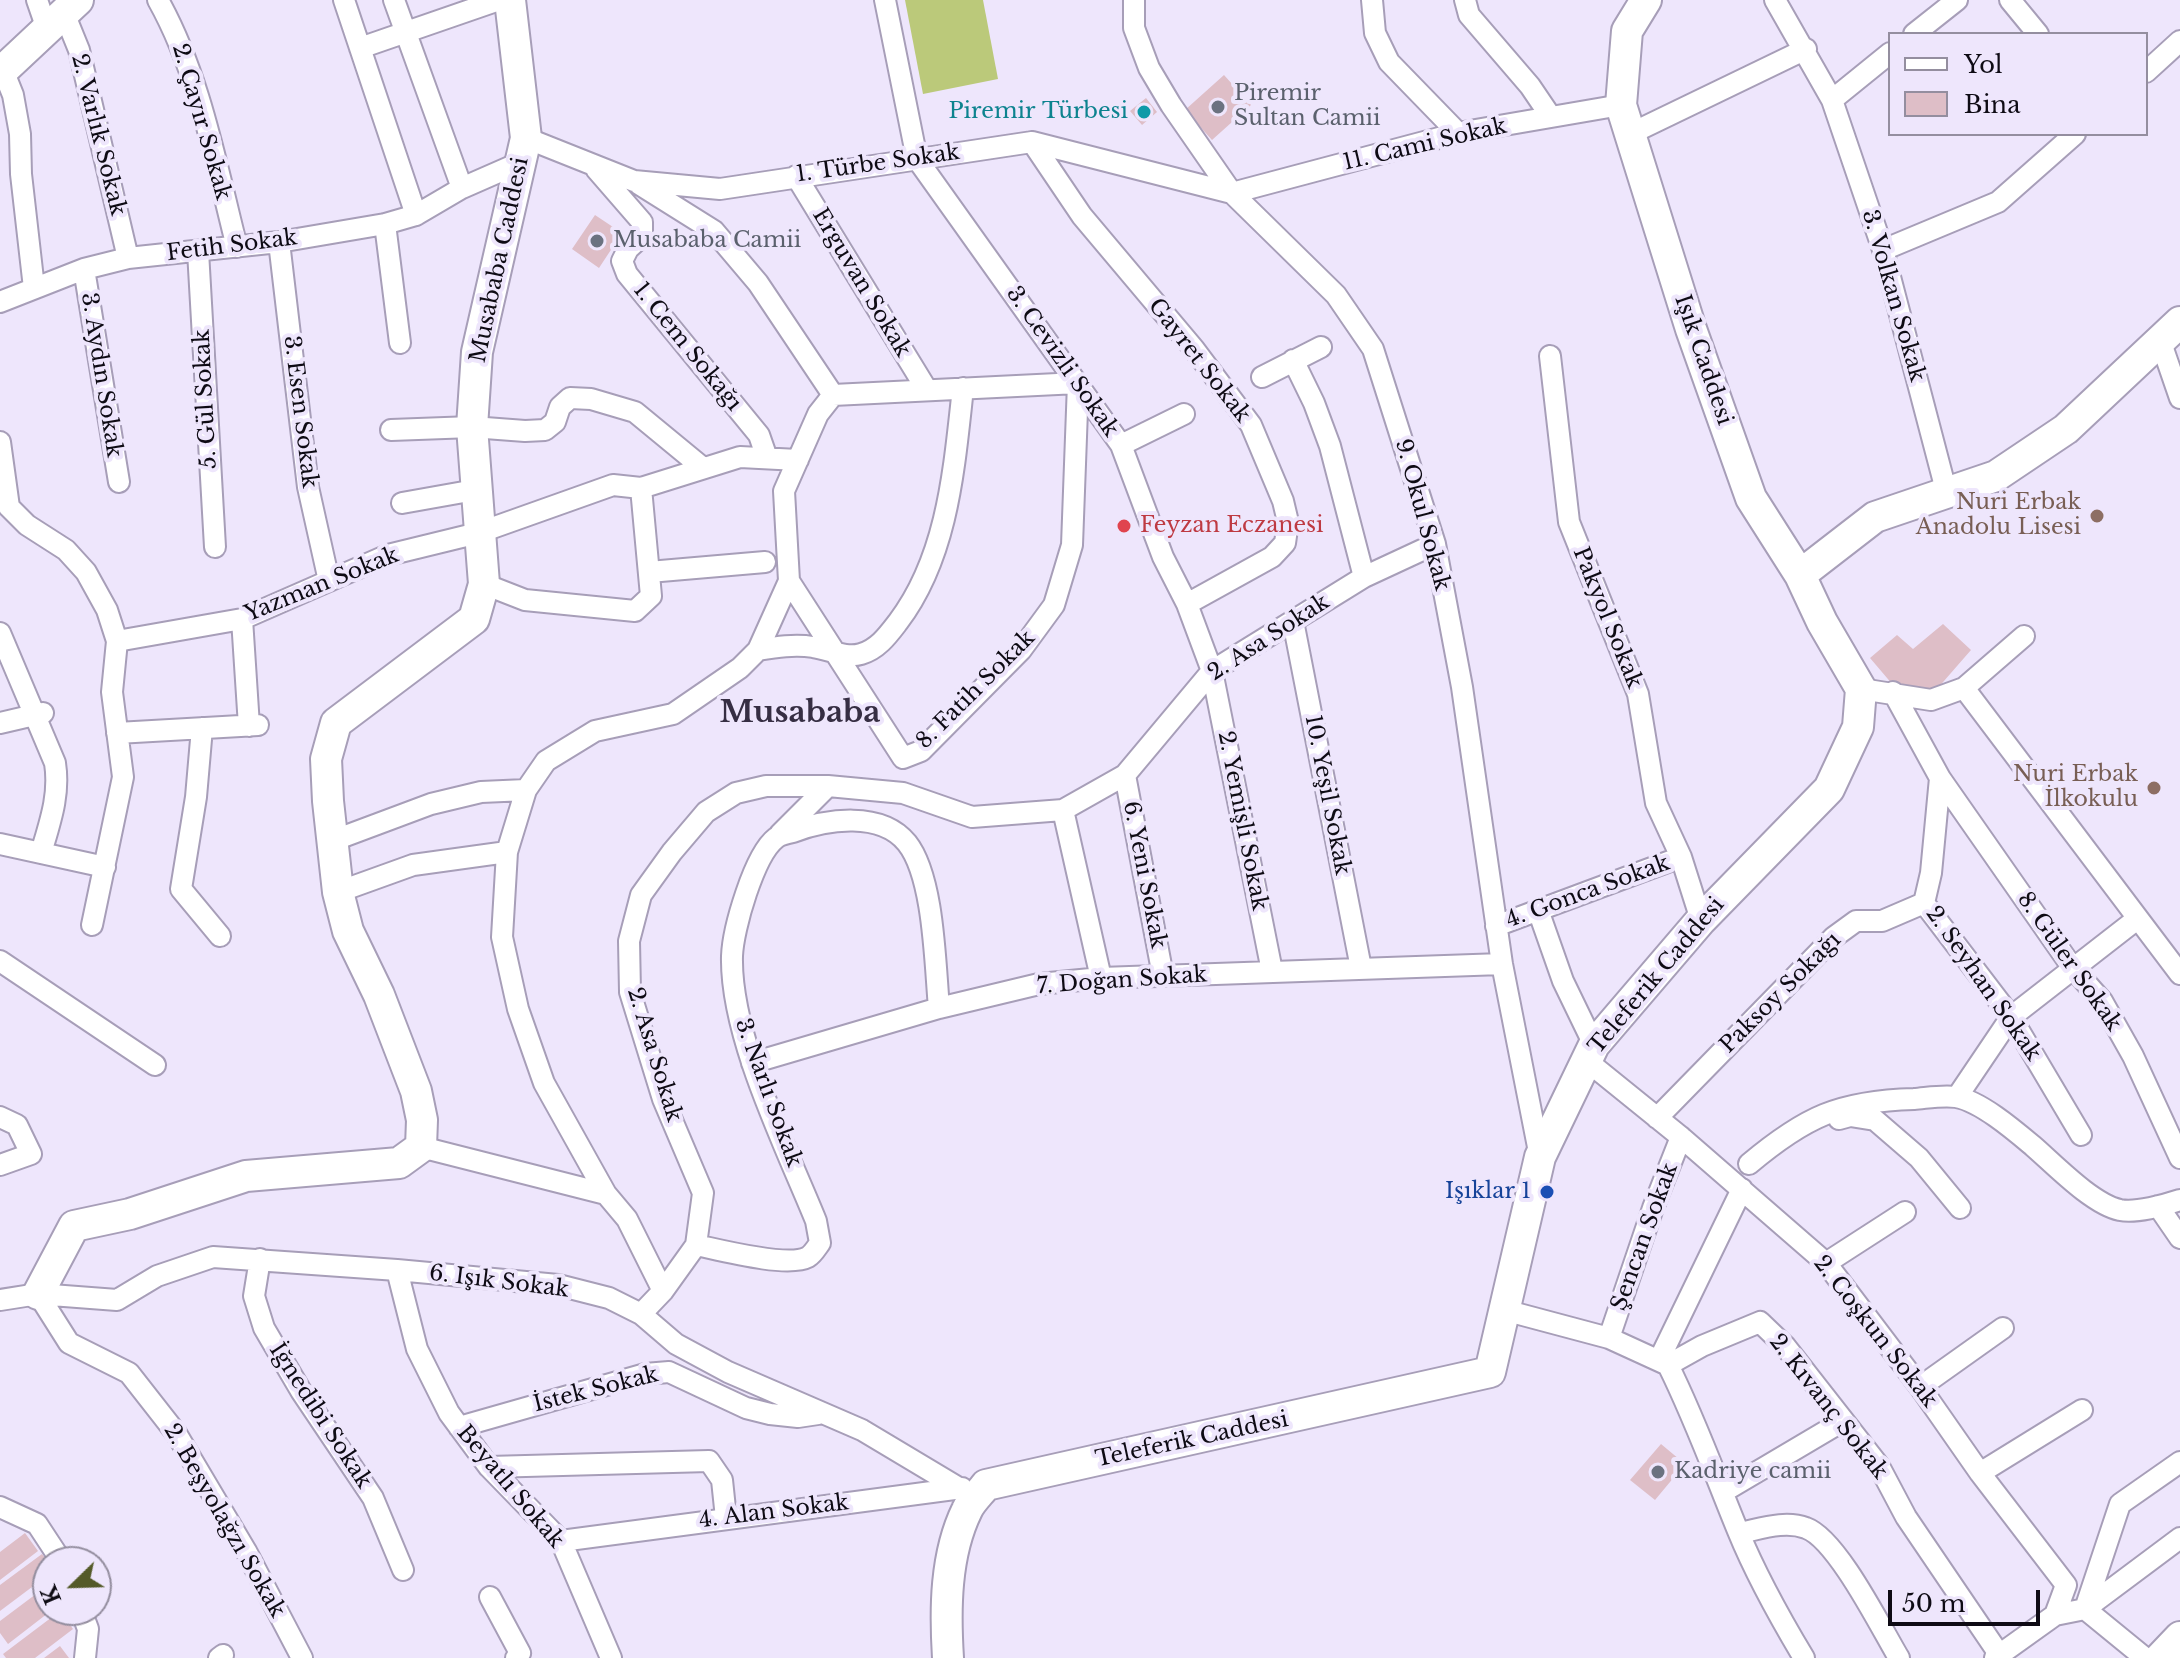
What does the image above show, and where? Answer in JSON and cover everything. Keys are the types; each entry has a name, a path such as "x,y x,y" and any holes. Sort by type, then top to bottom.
{"main road":[{"name":"Musababa Caddesi","path":"421,1147 422,1120 416,1091 379,995 348,931 338,892 326,759 336,723 474,619 484,584 472,427 477,352 523,150 510,0"},
{"name":"Işık Caddesi","path":"1646,0 1627,31 1621,105 1691,329 1751,498 1800,575"},
{"path":"2,72 63,14"},
{"path":"1861,689 1822,622 1800,575 1875,517 1996,476 2066,429 2170,331"},
{"name":"Teleferik Caddesi","path":"972,1487 1490,1372 1540,1157 1590,1053 1701,920 1829,789 1858,727 1861,689"},
{"path":"38,1294 74,1226 130,1214 246,1176 399,1163 421,1147"},
{"path":"948,1658 946,1623 952,1551 968,1508 972,1487"},
{"path":"2160,1658 2180,1637"}],"street":[{"name":"2. Varlık Sokak","path":"37,0 63,14 79,50 128,258"},
{"name":"2. Çayır Sokak","path":"158,0 172,24 204,117 237,247"},
{"path":"344,0 416,215"},
{"path":"394,0 408,31 462,188"},
{"path":"360,48 499,0"},
{"path":"885,0 917,159"},
{"name":"9. Okul Sokak","path":"1134,0 1134,28 1149,68 1171,105 1232,193 1336,295 1373,349 1435,544 1462,687 1502,964 1540,1157"},
{"path":"1372,0 1375,33 1389,62 1458,133"},
{"path":"1465,0 1469,15 1530,86 1551,117"},
{"name":"3. Volkan Sokak","path":"1775,0 1806,49 1832,100 1883,250 1947,494"},
{"path":"1917,32 1957,0"},
{"path":"2010,0 2036,32"},
{"path":"2148,70 2180,41"},
{"path":"1630,134 1806,49"},
{"path":"1832,100 1888,55"},
{"path":"2,72 13,95 20,134 21,174 34,288"},
{"name":"11. Cami Sokak","path":"1232,193 1458,133 1621,105"},
{"path":"1883,250 1998,202 2073,136"},
{"name":"1. Türbe Sokak","path":"523,150 590,163 634,181 720,189 1032,142 1232,193"},
{"name":"Gayret Sokak","path":"1032,142 1082,216 1194,349 1251,425 1283,501 1288,522 1285,543 1272,557 1187,604"},
{"name":"Fetih Sokak","path":"0,302 84,269 128,258 279,242 385,224 416,215 523,150"},
{"name":"3. Cevizli Sokak","path":"917,159 1121,445 1163,557 1187,604 1212,671"},
{"name":"1. Cem Sokağı","path":"590,163 642,222 642,236 628,249 622,261 627,274 759,435 767,458"},
{"name":"Erguvan Sokak","path":"796,176 927,390"},
{"path":"634,181 714,231 758,283 833,395"},
{"path":"385,224 400,343"},
{"name":"3. Esen Sokak","path":"279,242 308,487 329,581"},
{"name":"5. Gül Sokak","path":"198,251 215,547"},
{"name":"3. Aydın Sokak","path":"84,269 119,482"},
{"path":"2170,331 2180,398"},
{"path":"1262,377 1321,347"},
{"name":"Pakyol Sokak","path":"1550,356 1569,522 1638,694 1656,803 1681,857 1701,920"},
{"path":"1293,360 1330,446 1364,577"},
{"path":"663,1291 627,1219 606,1194 544,1083 518,1009 502,937 507,852 526,790 546,761 595,731 673,714 740,668 758,650 789,581 784,491 818,414 833,395 1078,383"},
{"name":"8. Fatih Sokak","path":"837,654 903,758 921,751 1021,650 1054,605 1072,545 1078,383"},
{"path":"758,650 786,645 814,647 837,654 860,654 883,642 915,599 943,528 955,465 963,388"},
{"path":"391,430 472,427 545,430 555,422 560,407 570,398 591,399 635,412 703,468"},
{"path":"1121,445 1184,414"},
{"path":"0,442 9,507 27,525 66,550 86,572 107,610 117,641 112,692 123,777 92,925"},
{"name":"Yazman Sokak","path":"117,641 242,619 388,555 478,533 613,485 641,488 740,457 798,460"},
{"path":"484,584 525,600 635,611 651,596 641,488"},
{"path":"402,503 475,490"},
{"name":"2. Asa Sokak","path":"641,1314 663,1291 696,1245 703,1193 663,1099 630,992 629,941 641,895 706,812 736,793 766,786 828,786 903,793 972,817 1063,810 1125,775 1212,671 1364,577 1435,544"},
{"path":"649,572 765,562"},
{"path":"789,581 837,654"},
{"path":"117,733 253,726 242,619"},
{"name":"10. Yeşil Sokak","path":"1293,621 1361,968"},
{"path":"0,633 39,715 55,763 58,782 55,805 41,853"},
{"path":"1861,689 1931,700 1964,688 2024,636"},
{"name":"2. Yemişli Sokak","path":"1212,671 1272,971"},
{"path":"1964,688 2180,974"},
{"path":"1893,692 1940,778"},
{"path":"0,723 39,715"},
{"path":"202,728 196,797 181,889 220,936"},
{"name":"6. Yeni Sokak","path":"1125,775 1163,976"},
{"name":"2. Seyhan Sokak","path":"1940,778 1931,873 1924,903 2011,1017 2081,1135"},
{"name":"8. Güler Sokak","path":"1940,778 2072,967 2102,1001 2133,1056 2180,1158"},
{"name":"3. Narlı Sokak","path":"696,1245 795,1261 811,1256 820,1243 816,1221 752,1063 738,1009 732,956 739,916 756,868 776,838 828,786"},
{"path":"332,841 431,804 481,792 526,790"},
{"path":"1063,810 1101,978"},
{"path":"776,838 840,820 875,822 905,840 919,863 931,922 939,1008"},
{"path":"0,844 105,867"},
{"path":"338,892 413,865 507,852"},
{"name":"4. Gonca Sokak","path":"1496,926 1681,857"},
{"name":"Paksoy Sokağı","path":"1657,1118 1834,937 1856,921 1882,921 1924,903"},
{"path":"1538,910 1590,1053"},
{"path":"1957,1097 2011,1017 2137,919"},
{"path":"0,961 155,1065"},
{"name":"7. Doğan Sokak","path":"752,1063 939,1008 1039,984 1101,978 1502,964"},
{"name":"2. Coşkun Sokak","path":"1590,1053 1657,1118 1826,1263 2066,1585 2055,1615"},
{"path":"1664,1362 1737,1185 1749,1164 1786,1134 1820,1114 1901,1099 1957,1097 2002,1120 2097,1199 2121,1211 2180,1200"},
{"path":"1749,1164 1826,1122 1850,1116 1875,1120 1919,1158 1960,1208"},
{"path":"0,1117 17,1125 31,1154 0,1165"},
{"name":"Şencan Sokak","path":"1609,1338 1653,1208 1681,1137"},
{"path":"421,1147 606,1194"},
{"path":"2158,1206 2180,1238"},
{"path":"1826,1263 1905,1212"},
{"name":"6. Işık Sokak","path":"0,1300 38,1294 117,1300 157,1276 213,1257 558,1285 609,1298 641,1314 676,1344 728,1372 862,1430 972,1487"},
{"name":"İğnedibi Sokak","path":"260,1259 254,1296 264,1328 301,1391 373,1498 403,1570"},
{"name":"Beyatlı Sokak","path":"397,1270 417,1349 449,1413 489,1467 561,1541 611,1658"},
{"name":"2. Beşyolağzı Sokak","path":"38,1294 69,1343 129,1373 176,1433 246,1551 302,1658"},
{"path":"1504,1310 1609,1338 1664,1362 1686,1399 1739,1533 1782,1621 1804,1658"},
{"name":"2. Kıvanç Sokak","path":"1664,1362 1760,1322 1785,1346 1879,1466 1906,1517 1997,1656"},
{"path":"1920,1387 2003,1328"},
{"name":"İstek Sokak","path":"459,1427 645,1374 669,1372 746,1408 798,1417 822,1413"},
{"path":"1980,1473 2082,1410"},
{"path":"1723,1492 1843,1421"},
{"path":"489,1467 709,1461 722,1480 726,1518"},
{"path":"2085,1609 2120,1504 2180,1462"},
{"name":"4. Alan Sokak","path":"561,1541 972,1487"},
{"path":"0,1507 37,1524 51,1546"},
{"path":"1739,1533 1775,1525 1807,1528 1835,1551 1899,1658"},
{"path":"1997,1656 2055,1615 2085,1609 2180,1538"},
{"path":"490,1597 520,1653 516,1658"},
{"path":"2085,1609 2145,1658"},
{"path":"85,1658 87,1626"}],"green space":[{"path":"905,0 983,0 998,79 923,94"}],"building":[{"name":"Piremir Sultan Camii","path":"1224,75 1251,105 1212,140 1185,110"},
{"name":"Piremir Türbesi","path":"1146,98 1157,112 1142,125 1130,111"},
{"name":"Musababa Camii","path":"595,215 622,233 599,268 572,249"},
{"path":"1943,624 1971,650 1937,689 1893,685 1870,658 1897,635 1913,649"},
{"name":"Kadriye camii","path":"1661,1444 1685,1464 1655,1500 1630,1480"},
{"path":"25,1533 34,1546 32,1556 0,1580 0,1552"},
{"path":"32,1561 32,1587 0,1611 0,1585"},
{"path":"32,1597 32,1625 8,1644 0,1633 0,1621"},
{"path":"40,1626 71,1626 73,1629 35,1658 6,1658 3,1654"},
{"path":"60,1646 69,1658 44,1658"}],"place":[{"name":"Piremir Sultan Camii","path":"1218,107"},
{"name":"Piremir Türbesi","path":"1144,112"},
{"name":"Musababa Camii","path":"597,241"},
{"name":"Nuri Erbak Anadolu Lisesi","path":"2097,516"},
{"name":"Feyzan Eczanesi","path":"1124,526"},
{"name":"Nuri Erbak İlkokulu","path":"2154,788"},
{"name":"Işıklar 1","path":"1547,1192"},
{"name":"Kadriye camii","path":"1658,1472"}],"district":[{"name":"Musababa","path":"800,714"}]}
